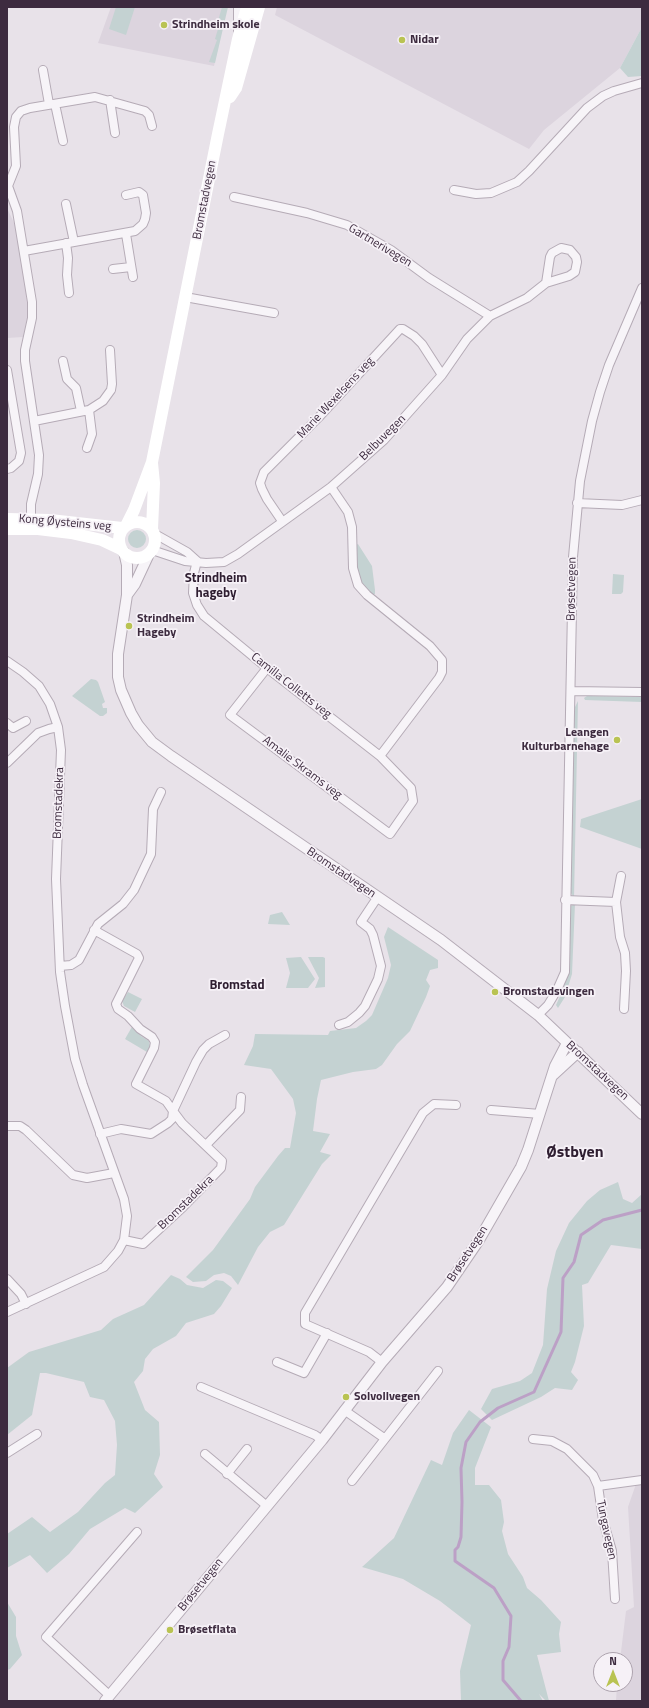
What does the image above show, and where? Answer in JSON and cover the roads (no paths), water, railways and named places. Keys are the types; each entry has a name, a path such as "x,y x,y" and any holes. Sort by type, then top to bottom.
{"main road":[{"name":"Bromstadvegen","path":"125,526 134,510 152,462 238,39 247,7"},
{"name":"Bromstadvegen","path":"225,103 236,88 259,9"},
{"name":"Bromstadvegen","path":"152,462 154,483 154,532"},
{"name":"Kong Øysteins veg","path":"7,519 31,519 125,526"},
{"path":"132,522 143,522 154,532 156,540 151,552 140,558 136,558 122,551 118,538 125,526 132,522"},
{"name":"Kong Øysteins veg","path":"7,528 38,529 71,533 102,540 122,551"}],"street":[{"name":"Bromstadvegen","path":"238,7 238,39"},
{"path":"43,70 63,141"},
{"path":"454,190 476,194 490,193 517,182 587,108 603,96 614,91 642,83"},
{"path":"31,519 31,504 39,465 38,445 25,361 32,309 17,211 8,186 16,166 15,121 24,109 95,97 148,112 152,126"},
{"path":"110,100 114,133"},
{"path":"24,251 126,234 140,228 145,219 146,213 141,193 126,194"},
{"name":"Gartnerivegen","path":"234,196 307,213 347,225 391,250 429,278 490,316"},
{"path":"66,204 74,242"},
{"path":"126,234 133,277"},
{"path":"66,243 69,293"},
{"name":"Belbuvegen","path":"151,552 178,559 216,563 232,558 331,487 384,440 442,375 467,338 490,316 527,298 546,283 568,276 575,272 577,262 576,257 570,250 561,248 552,253 546,283"},
{"path":"113,269 131,267"},
{"name":"Brøsetvegen","path":"538,1015 548,1005 558,990 565,972 565,900 573,557 577,503 586,449 600,392 609,364 642,288"},
{"path":"185,297 274,313"},
{"name":"Marie Wexelsens veg","path":"282,521 262,489 260,483 264,472 319,417 400,329 403,329 414,336 422,344 442,375"},
{"path":"34,421 85,411 103,401 111,390 112,376 110,350"},
{"path":"63,361 67,379 76,388 92,434 87,448"},
{"path":"7,370 21,453 19,461 11,468 7,469"},
{"path":"331,487 348,512 352,527 353,568 358,585 367,596 430,646 442,660 442,672 439,678 380,756"},
{"path":"577,503 622,504 642,500"},
{"path":"154,532 187,552 197,561"},
{"name":"Bromstadvegen","path":"122,551 127,565 127,595 120,638 118,666 121,690 138,725 152,742 377,898 441,940 538,1015 642,1114"},
{"name":"Bromstadvegen","path":"127,595 135,584 151,552"},
{"name":"Camilla Colletts veg","path":"197,561 194,573 193,593 197,605 204,616 267,668 380,756 411,788 413,801"},
{"name":"Bromstadekra","path":"7,661 39,686 50,704 58,727 61,750 56,879 60,966 64,1006 75,1059 126,1208 127,1224 124,1240 118,1251 104,1267 7,1312"},
{"name":"Amalie Skrams veg","path":"267,668 230,715 390,834 413,801"},
{"path":"571,691 642,692"},
{"path":"7,723 13,728 26,721"},
{"path":"7,763 38,733 58,727"},
{"path":"60,966 71,965 79,960 82,957 94,930 104,918 119,908 129,898 148,862 152,848 153,809 161,792"},
{"path":"621,876 616,902 620,938 625,953 626,971 624,1009"},
{"path":"339,1025 348,1022 360,1013 378,979 381,966 373,935 370,929 361,922 377,898"},
{"path":"565,900 616,902"},
{"name":"Bromstadekra","path":"94,930 138,956 139,962 117,1000 117,1007 133,1020 144,1033 152,1037 155,1042 154,1048 136,1084 166,1102 182,1123 222,1161 221,1168 183,1207 143,1244 124,1240"},
{"path":"100,1134 121,1130 151,1134 168,1123 172,1119 173,1111 203,1050 209,1044 225,1035"},
{"name":"Brøsetvegen","path":"107,1698 322,1440 382,1362 447,1287 479,1240 521,1167 528,1150 555,1066 567,1043"},
{"path":"552,1075 578,1052"},
{"path":"206,1145 240,1110 241,1097"},
{"path":"382,1362 369,1352 305,1324 305,1313 423,1113 434,1104 456,1105"},
{"path":"490,1110 540,1114"},
{"path":"7,1126 20,1126 26,1130 73,1176 87,1178 114,1173"},
{"path":"7,1279 21,1294 26,1304"},
{"path":"277,1362 304,1373 327,1333"},
{"path":"352,1481 384,1438 438,1371"},
{"path":"201,1387 315,1435 322,1440"},
{"path":"344,1410 384,1438"},
{"path":"7,1453 37,1434"},
{"name":"Tungavegen","path":"533,1439 552,1441 567,1449 593,1475 598,1486 602,1520 612,1551 615,1599"},
{"path":"227,1474 247,1449"},
{"path":"205,1454 267,1506"},
{"name":"Tungavegen","path":"598,1486 642,1480"},
{"path":"107,1698 46,1638 137,1532"}],"waterway":[{"path":"521,1701 503,1680 503,1661 509,1647 511,1616 494,1588 455,1561 455,1550 458,1547 461,1537 461,1468 466,1442 480,1422 498,1408 534,1392 561,1332 563,1278 574,1262 581,1235 603,1220 642,1210"}],"place":[{"name":"Strindheim skole","path":"164,25"},
{"name":"Nidar","path":"402,40"},
{"name":"Strindheim Hageby","path":"129,626"},
{"name":"Leangen Kulturbarnehage","path":"617,740"},
{"name":"Bromstadsvingen","path":"495,992"},
{"name":"Solvollvegen","path":"346,1397"},
{"name":"Brøsetflata","path":"170,1630"}],"district":[{"name":"Strindheim hageby","path":"216,586"},
{"name":"Bromstad","path":"237,986"},
{"name":"Østbyen","path":"575,1153"}]}
